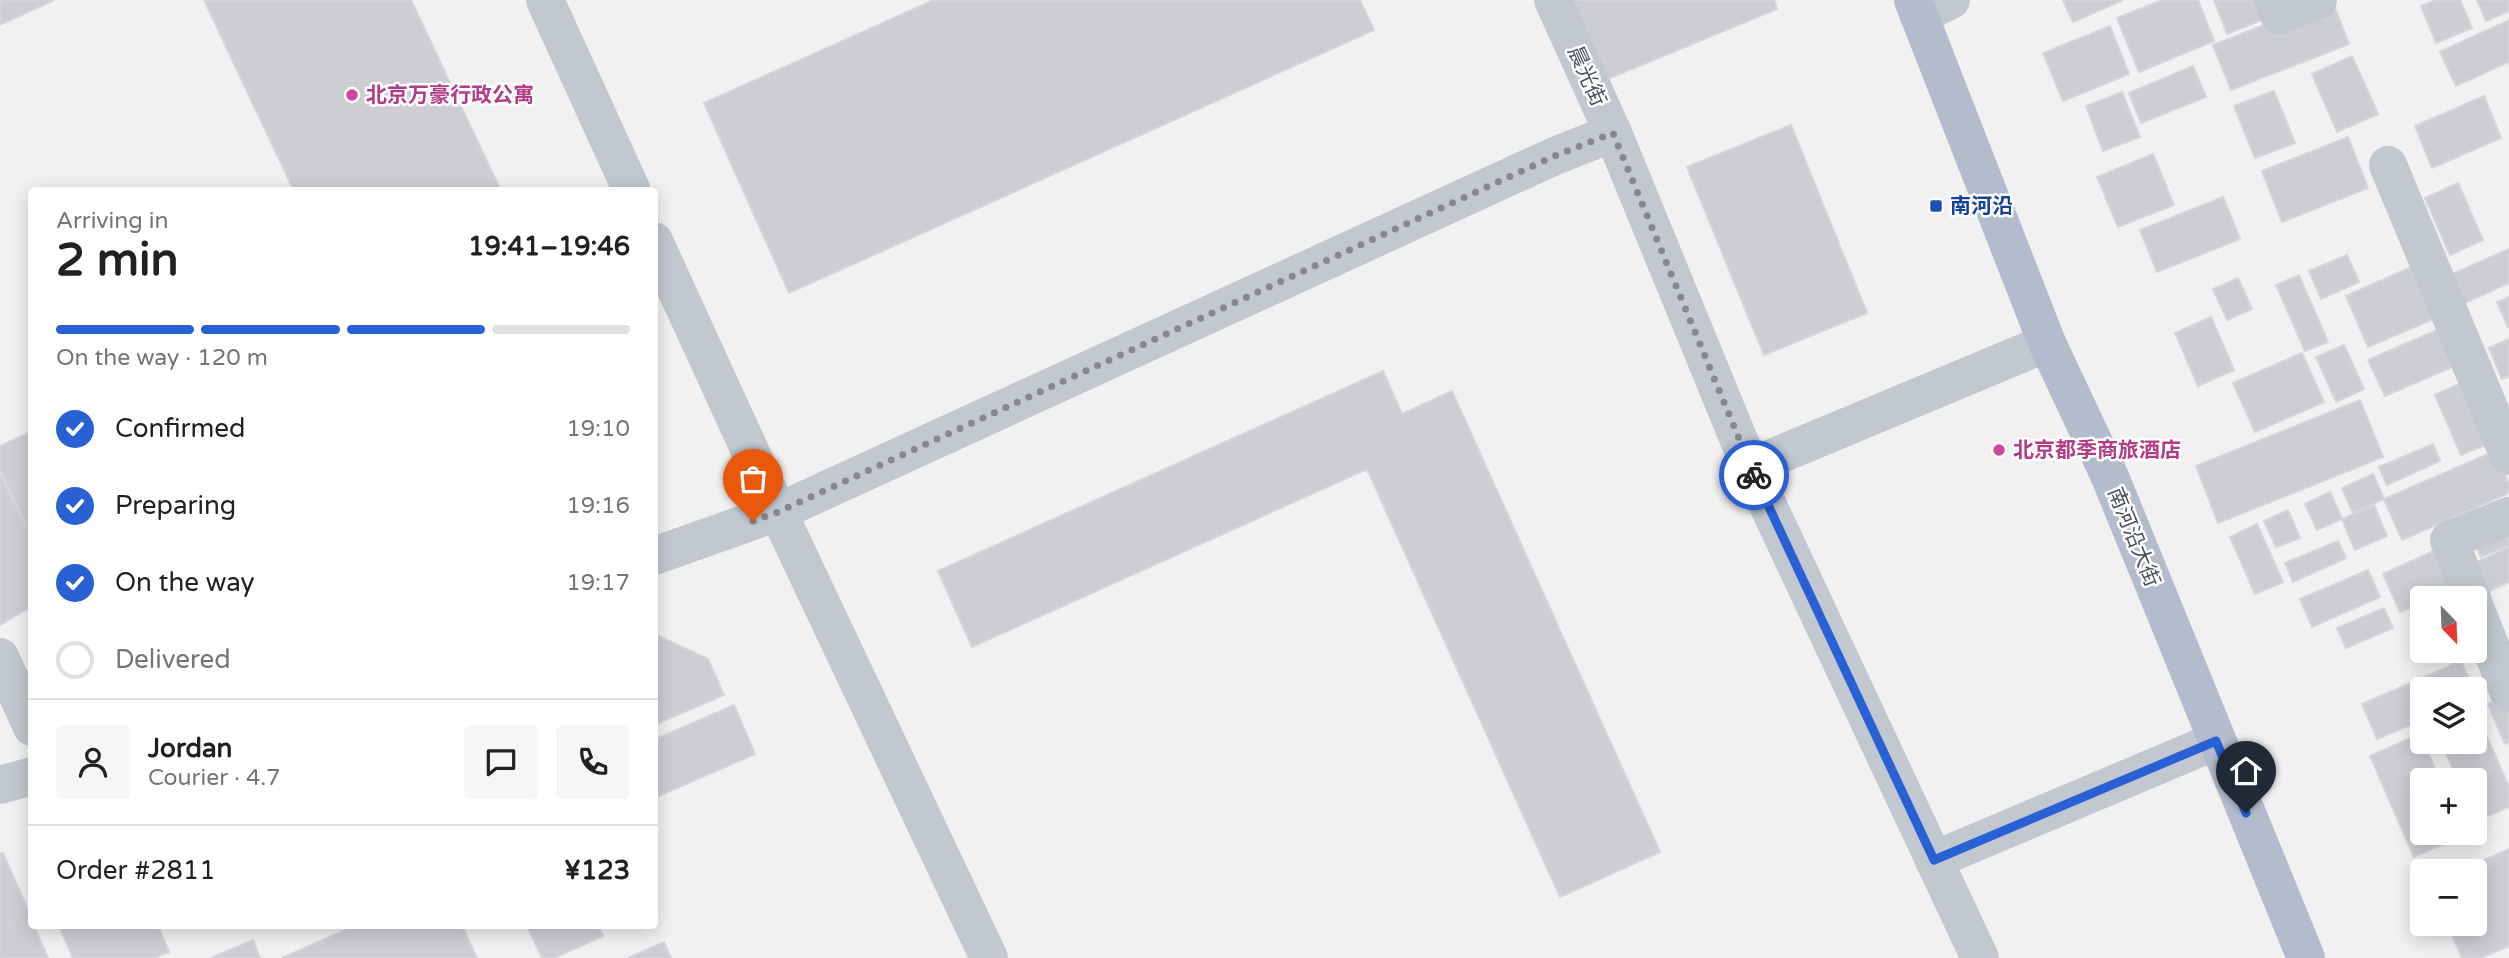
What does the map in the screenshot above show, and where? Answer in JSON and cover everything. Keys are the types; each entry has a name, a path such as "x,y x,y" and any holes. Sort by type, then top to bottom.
{"main road":[{"name":"南河沿大街","path":"1928,5 2047,343 2110,477 2306,958"}],"street":[{"path":"545,0 630,187"},
{"name":"晨光街","path":"1553,0 1613,133 1750,467 1980,958"},
{"path":"2273,0 2279,15 2318,0"},
{"path":"658,555 778,512 1557,155 1613,133"},
{"path":"2388,165 2509,456"},
{"path":"658,250 778,512 989,958"},
{"path":"1750,467 2047,343"},
{"path":"2467,586 2449,540 2509,516"},
{"path":"2487,638 2509,694"},
{"path":"0,657 28,718"},
{"path":"1934,860 2216,741"},
{"path":"0,785 28,777"}],"building":[{"path":"0,0 54,0 0,25"},
{"name":"北京万豪行政公寓","path":"204,0 411,0 499,187 292,187"},
{"path":"934,0 1360,0 1374,30 789,293 704,103"},
{"path":"1570,0 1774,0 1777,9 1603,81"},
{"path":"2063,0 2123,0 2073,22"},
{"path":"2162,0 2198,0 2214,41 2139,72 2117,18"},
{"path":"2214,0 2266,0 2272,16 2227,34"},
{"path":"2332,0 2349,44 2231,90 2213,45"},
{"path":"2436,0 2460,0 2472,28 2436,43 2421,6"},
{"path":"2477,0 2509,0 2509,11 2486,21"},
{"path":"2509,20 2509,62 2456,86 2440,52"},
{"path":"2110,26 2129,74 2063,101 2043,53"},
{"path":"2352,56 2378,114 2337,132 2312,74"},
{"path":"2193,66 2206,97 2141,123 2129,93"},
{"path":"2274,91 2295,143 2255,158 2234,106"},
{"path":"2122,92 2140,137 2103,151 2086,106"},
{"path":"2484,96 2501,138 2432,168 2415,126"},
{"path":"1791,125 1867,313 1764,355 1687,167"},
{"path":"2348,137 2368,188 2282,222 2262,171"},
{"path":"2153,154 2174,205 2118,227 2097,177"},
{"path":"2458,183 2483,240 2450,255 2425,198"},
{"path":"2223,197 2240,239 2157,272 2140,230"},
{"path":"2509,249 2509,283 2461,305 2448,276"},
{"path":"2347,255 2359,282 2321,299 2309,271"},
{"path":"2420,263 2443,315 2368,347 2346,296"},
{"path":"2299,275 2328,342 2305,351 2276,285"},
{"path":"2238,278 2252,309 2227,320 2213,289"},
{"path":"2509,297 2509,327 2508,327 2497,302"},
{"path":"2211,317 2234,370 2198,386 2175,333"},
{"path":"2448,325 2464,362 2385,396 2368,360"},
{"path":"2509,339 2509,376 2502,379 2489,348"},
{"path":"2344,345 2364,389 2336,402 2316,357"},
{"path":"2302,353 2324,402 2255,432 2233,383"},
{"path":"1383,371 1402,414 1452,391 1660,852 1560,897 1367,469 972,647 938,571"},
{"path":"2468,380 2495,441 2461,455 2435,395"},
{"path":"2360,400 2383,457 2218,523 2196,466"},
{"path":"28,433 28,528 0,469 0,446"},
{"path":"2433,444 2440,461 2387,485 2379,467"},
{"path":"2495,451 2509,485 2509,493 2402,540 2384,499"},
{"path":"0,474 28,530 28,608 0,625"},
{"path":"2373,474 2384,499 2353,513 2342,488"},
{"path":"2330,492 2342,519 2317,530 2305,504"},
{"path":"2374,505 2387,536 2355,550 2342,519"},
{"path":"2288,510 2300,538 2276,547 2264,521"},
{"path":"2509,522 2509,545 2481,557 2472,537"},
{"path":"2257,524 2283,582 2255,594 2230,537"},
{"path":"2338,541 2346,558 2293,582 2285,563"},
{"path":"2509,547 2509,582 2490,591 2477,562"},
{"path":"2440,548 2456,586 2410,586 2410,608 2400,612 2383,574"},
{"path":"2368,570 2380,597 2312,627 2300,599"},
{"path":"2384,608 2393,628 2346,648 2337,628"},
{"path":"658,636 708,659 724,695 658,723"},
{"path":"2462,663 2468,677 2424,677"},
{"path":"2410,683 2410,725 2377,739 2362,704"},
{"path":"2504,697 2509,709 2509,742 2505,744 2488,704"},
{"path":"734,705 755,754 658,796 658,738"},
{"path":"2487,737 2509,787 2509,807 2487,816 2487,768 2453,768 2446,754 2487,754"},
{"path":"2410,738 2410,754 2429,754 2435,768 2410,768 2410,845 2441,845 2414,857 2370,756"},
{"path":"2509,849 2509,946 2481,958 2462,958 2452,936 2487,936 2486,859"},
{"path":"3,853 28,910 28,929 35,929 48,958 0,958 0,854"},
{"path":"60,929 159,929 169,952 154,958 73,958"},
{"path":"347,929 463,929 477,958 282,958"},
{"path":"528,929 600,929 603,936 554,958 542,958"},
{"path":"253,940 260,958 211,958"},
{"path":"664,942 671,958 628,958"}],"way so far":[{"path":"753,521 778,512 1557,155 1613,133 1754,475"}],"place":[{"name":"北京万豪行政公寓","path":"352,95"},
{"name":"南河沿","path":"1936,206"},
{"name":"北京都季商旅酒店","path":"1999,450"}],"route":[{"path":"1754,475 1934,860 2216,741 2246,813"}]}
